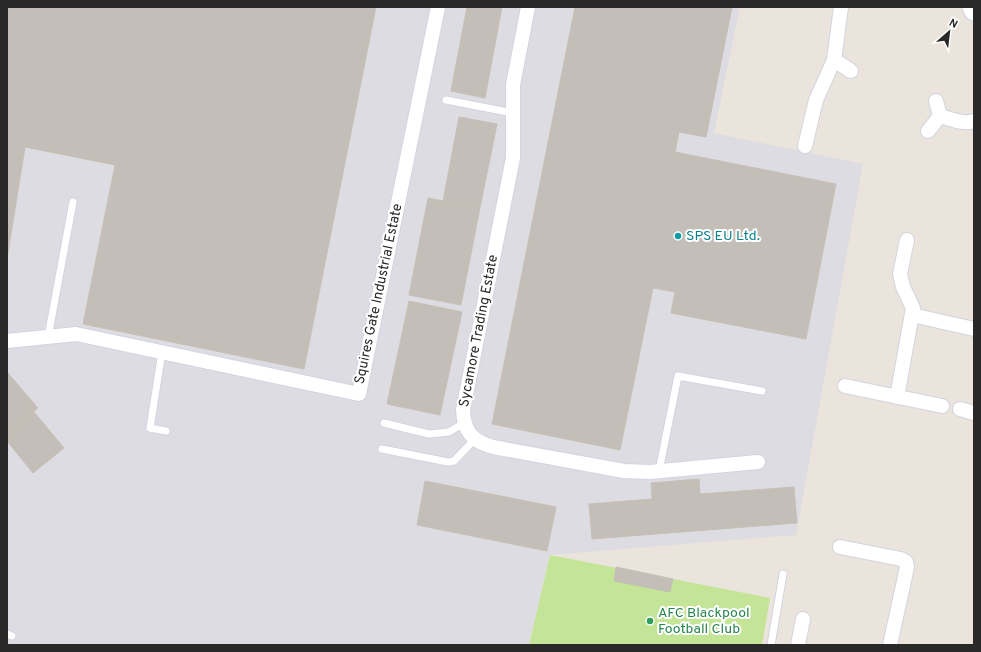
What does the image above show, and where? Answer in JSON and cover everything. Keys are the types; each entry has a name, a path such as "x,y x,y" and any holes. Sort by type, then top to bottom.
{"main road":[{"path":"972,7 974,11"}],"street":[{"name":"Squires Gate Industrial Estate","path":"7,341 76,334 359,394 438,7"},
{"name":"Sycamore Trading Estate","path":"475,439 464,423 463,410 513,158 513,85 528,7"},
{"path":"805,146 816,100 834,60 842,7"},
{"path":"834,60 851,71"},
{"path":"936,101 940,116"},
{"path":"940,116 960,122 974,122"},
{"path":"928,132 940,116"},
{"path":"897,397 912,315 911,301 903,287 900,274 907,240"},
{"path":"912,315 974,329"},
{"path":"844,386 942,406"},
{"path":"960,409 974,412"},
{"path":"475,439 480,443 493,447 624,471 659,471 758,462"},
{"path":"840,548 901,559 906,562 907,567 890,645"},
{"path":"798,645 803,619"}],"lane":[{"path":"446,100 513,113"},
{"path":"48,337 73,202"},
{"path":"162,352 150,428 166,431"},
{"path":"659,471 678,376 762,391"},
{"path":"384,423 429,434 449,432 464,423"},
{"path":"382,449 448,462 454,461 475,439"},
{"path":"770,645 783,574"}],"shaded area":[{"path":"7,7 740,7 714,133 863,164 796,535 550,555 529,645 7,645"}],"green space":[{"name":"AFC Blackpool Football Club","path":"550,555 770,598 762,645 529,645"}],"building":[{"path":"7,7 376,7 304,369 83,324 115,165 25,147 7,259"},
{"path":"467,7 502,7 485,98 451,91"},
{"name":"SPS EU Ltd.","path":"575,7 732,7 706,137 679,132 675,152 836,184 806,339 671,313 675,292 653,288 620,450 492,424"},
{"path":"459,117 497,124 480,208 443,201"},
{"path":"428,198 480,208 461,305 409,295"},
{"path":"409,301 462,312 440,415 387,404"},
{"path":"7,372 38,408 7,434"},
{"path":"34,412 64,448 33,473 7,441 7,434"},
{"path":"699,479 700,494 794,487 797,523 592,539 589,504 652,499 651,483"},
{"path":"425,481 556,507 547,551 417,525"},
{"path":"616,567 673,579 670,592 614,581"}],"place":[{"name":"SPS EU Ltd.","path":"678,236"},
{"name":"AFC Blackpool Football Club","path":"650,621"}]}
